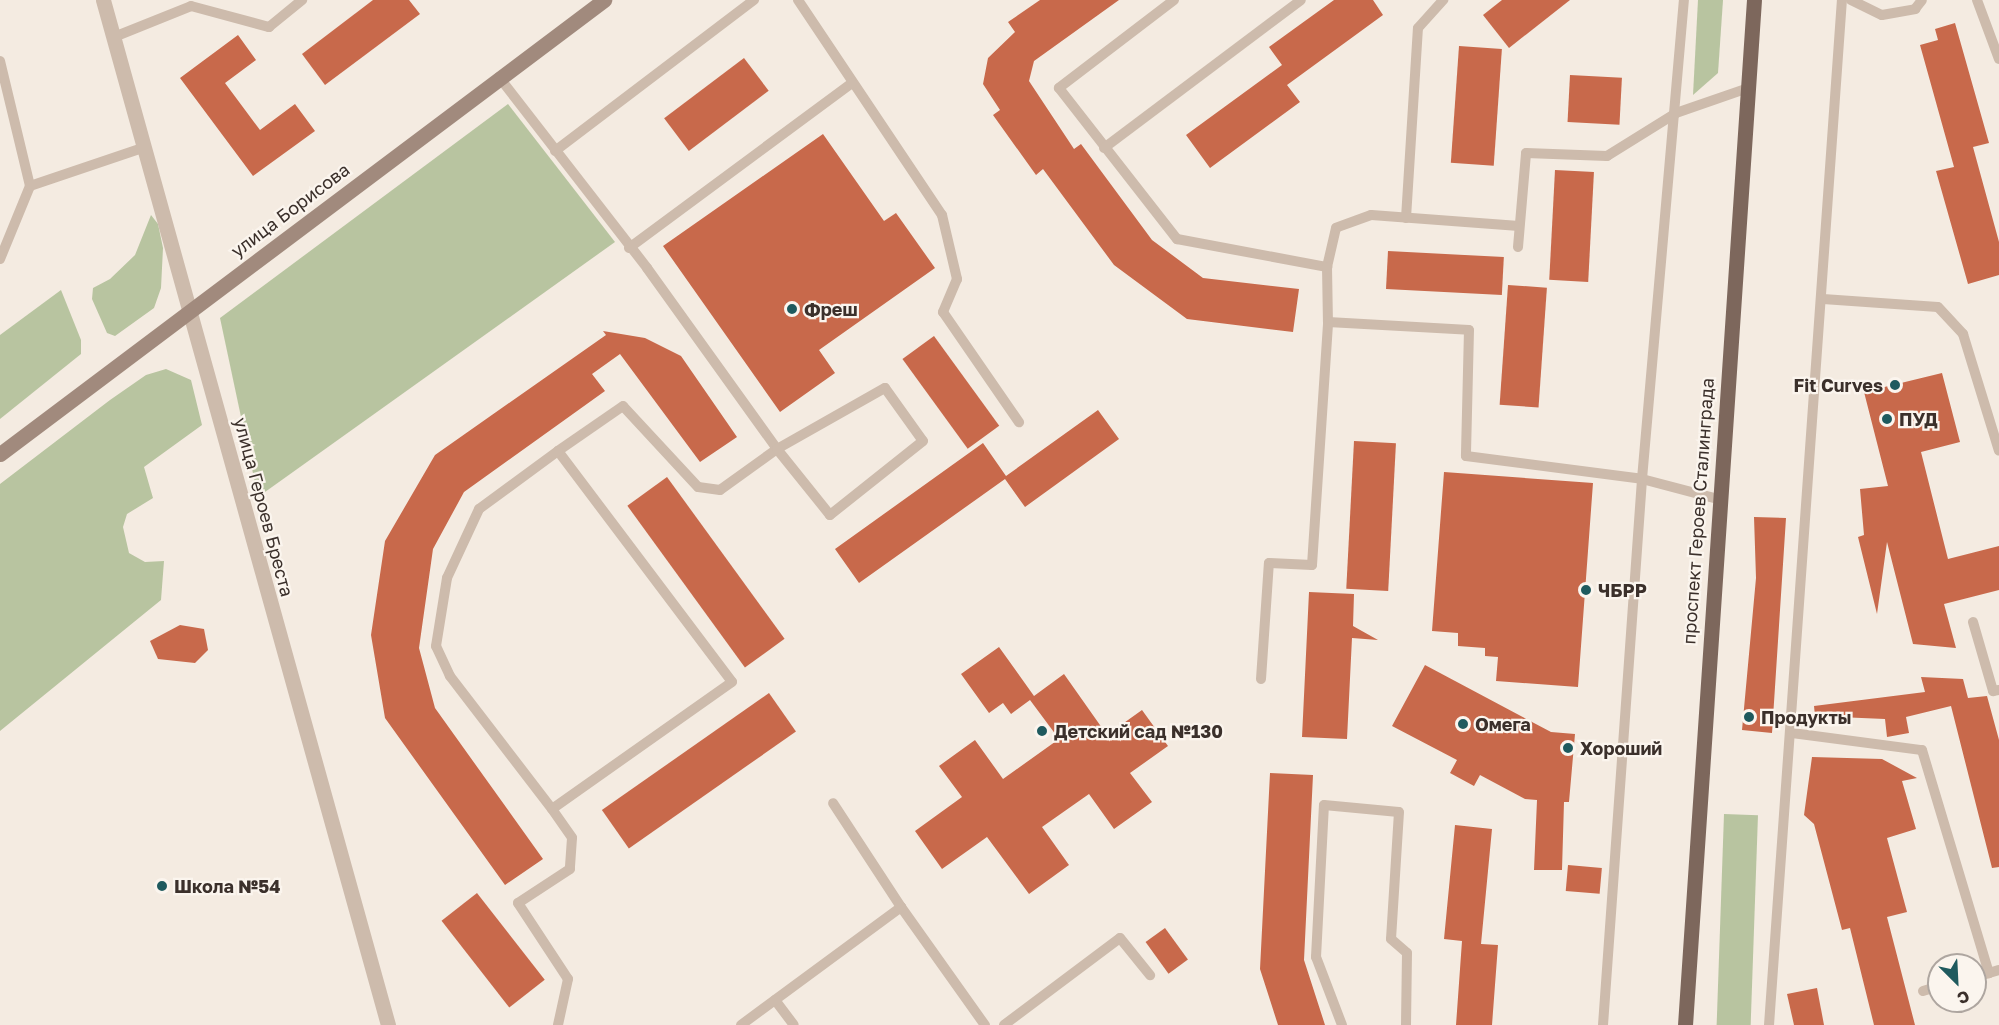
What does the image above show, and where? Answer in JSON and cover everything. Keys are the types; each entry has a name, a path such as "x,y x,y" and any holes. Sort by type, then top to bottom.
{"main road":[{"name":"улица Борисова","path":"0,454 604,0"},
{"name":"проспект Героев Сталинграда","path":"1685,1025 1718,499 1754,0"}],"street":[{"name":"улица Героев Бреста","path":"103,0 388,1025"}],"lane":[{"path":"114,37 190,6 269,27 302,0"},
{"path":"555,151 754,0"},
{"path":"798,0 942,215 957,279 943,312 1019,422"},
{"path":"1174,0 1059,88 1177,239 1327,267"},
{"path":"1104,147 1301,0"},
{"path":"1406,218 1418,28 1443,0"},
{"path":"1603,1025 1642,479 1676,113 1684,0"},
{"path":"1769,1025 1792,733 1842,0"},
{"path":"1851,0 1882,15 1915,9 1922,0"},
{"path":"1977,0 1999,59"},
{"path":"0,61 30,186 0,259"},
{"path":"499,77 777,449 830,515 923,441 885,388 777,449 720,490 698,487 622,406 479,509 447,578 436,646 450,676 572,838 570,869 518,903 568,979 558,1025"},
{"path":"629,248 852,83"},
{"path":"1518,247 1526,153 1607,156 1676,113 1748,88"},
{"path":"30,186 145,147"},
{"path":"1261,679 1269,563 1312,565 1328,322 1327,267 1336,228 1371,215 1519,226"},
{"path":"1822,299 1938,307 1963,334 1999,451"},
{"path":"1328,322 1469,330 1466,456 1642,479 1718,499"},
{"path":"552,809 732,682 558,451"},
{"path":"1973,622 1993,691 1999,690"},
{"path":"1792,733 1922,750 1994,972"},
{"path":"833,803 902,907 985,1025"},
{"path":"1342,1025 1316,957 1324,805 1399,812 1391,939 1407,953 1406,1025"},
{"path":"741,1025 902,907"},
{"path":"1004,1025 1120,938 1150,975"},
{"path":"1923,991 1927,990"},
{"path":"775,1000 794,1025"}],"green space":[{"path":"1698,0 1723,0 1718,73 1693,95"},
{"path":"508,104 615,242 258,497 220,318"},
{"path":"151,215 158,224 163,248 161,288 154,308 115,336 107,333 92,299 93,288 110,279 135,255"},
{"path":"61,290 81,340 81,354 0,419 0,335"},
{"path":"166,369 191,380 202,425 144,467 153,498 127,514 123,527 129,553 145,562 164,561 161,600 0,731 0,484 146,375"},
{"path":"1724,814 1758,815 1751,1025 1717,1025"}],"building":[{"path":"373,0 409,0 420,14 325,85 302,54"},
{"path":"1040,0 1119,0 1034,61 1029,81 1074,149 1081,144 1152,240 1203,278 1299,289 1293,332 1187,319 1114,265 1043,169 1036,175 993,115 1000,110 983,84 988,58 1015,32 1008,22"},
{"path":"1334,0 1373,0 1383,15 1287,85 1300,102 1210,168 1186,135 1282,65 1269,47"},
{"path":"1502,0 1570,0 1509,48 1483,15"},
{"path":"1955,23 1989,143 1973,147 1999,242 1999,275 1968,284 1936,171 1954,167 1920,45 1938,40 1935,29"},
{"path":"238,35 256,60 225,83 260,130 295,104 315,131 253,176 180,78"},
{"path":"1459,46 1502,49 1494,166 1451,163"},
{"path":"744,58 769,91 689,151 664,118"},
{"path":"1570,75 1622,78 1619,125 1568,122"},
{"name":"Фреш","path":"823,134 884,221 896,213 935,268 819,350 835,373 780,412 663,246"},
{"path":"1555,170 1594,172 1588,282 1549,280"},
{"path":"1388,251 1504,257 1502,295 1386,289"},
{"path":"1508,285 1547,288 1539,407 1500,405"},
{"path":"603,331 645,338 681,356 737,437 700,462 620,354 592,374 605,391 464,492 433,549 419,648 435,708 543,859 505,885 385,718 371,635 385,541 435,455 606,335"},
{"path":"934,336 999,426 968,449 902,359"},
{"path":"1942,373 1960,442 1921,452 1948,559 1999,546 1999,590 1944,604 1956,648 1913,644 1887,542 1877,614 1858,537 1864,535 1860,489 1888,486 1864,392"},
{"path":"1098,410 1119,439 1025,507 1005,479 859,583 835,549 983,443 1006,476"},
{"path":"1354,441 1396,443 1388,591 1346,589"},
{"path":"1444,472 1593,483 1578,687 1496,681 1498,657 1485,656 1485,648 1458,646 1458,633 1432,631"},
{"path":"667,477 785,639 745,668 627,506"},
{"path":"1754,517 1786,518 1772,733 1742,730 1756,578"},
{"path":"1309,592 1354,594 1353,626 1378,640 1352,638 1347,739 1302,737"},
{"path":"180,625 204,629 208,650 195,663 158,659 150,641"},
{"path":"999,647 1034,696 1064,674 1107,735 1142,710 1168,746 1130,773 1152,802 1114,829 1089,794 1042,827 1069,865 1029,894 987,837 942,869 915,831 962,797 939,766 975,740 1003,779 1059,739 1030,700 1011,714 1003,703 989,713 961,674"},
{"path":"1425,665 1551,732 1575,734 1569,802 1564,802 1562,870 1534,870 1537,800 1525,799 1480,775 1474,786 1450,773 1457,760 1392,726"},
{"path":"1921,677 1963,679 1968,698 1987,696 1999,740 1999,867 1992,868 1951,706 1906,717 1909,733 1887,737 1885,719 1815,716 1814,706 1925,692"},
{"path":"769,693 796,732 629,849 602,810"},
{"path":"1812,757 1882,759 1917,778 1902,781 1916,829 1887,838 1907,912 1887,917 1915,1025 1874,1025 1850,928 1842,930 1814,824 1804,815"},
{"path":"1270,773 1313,775 1304,960 1325,1025 1278,1025 1260,969"},
{"path":"1455,825 1492,829 1481,944 1498,945 1492,1025 1456,1025 1462,941 1444,939"},
{"path":"1568,865 1602,868 1600,894 1566,891"},
{"path":"477,893 545,980 509,1007 442,921"},
{"path":"1165,928 1188,960 1169,974 1146,942"},
{"path":"1817,988 1824,1025 1794,1025 1787,994"}],"place":[{"name":"Фреш","path":"792,309"},
{"name":"Fit Curves","path":"1895,385"},
{"name":"ПУД","path":"1887,419"},
{"name":"ЧБРР","path":"1586,590"},
{"name":"Продукты","path":"1749,717"},
{"name":"Омега","path":"1463,724"},
{"name":"Детский сад №130","path":"1042,731"},
{"name":"Хороший","path":"1568,748"},
{"name":"Школа №54","path":"162,886"}]}
